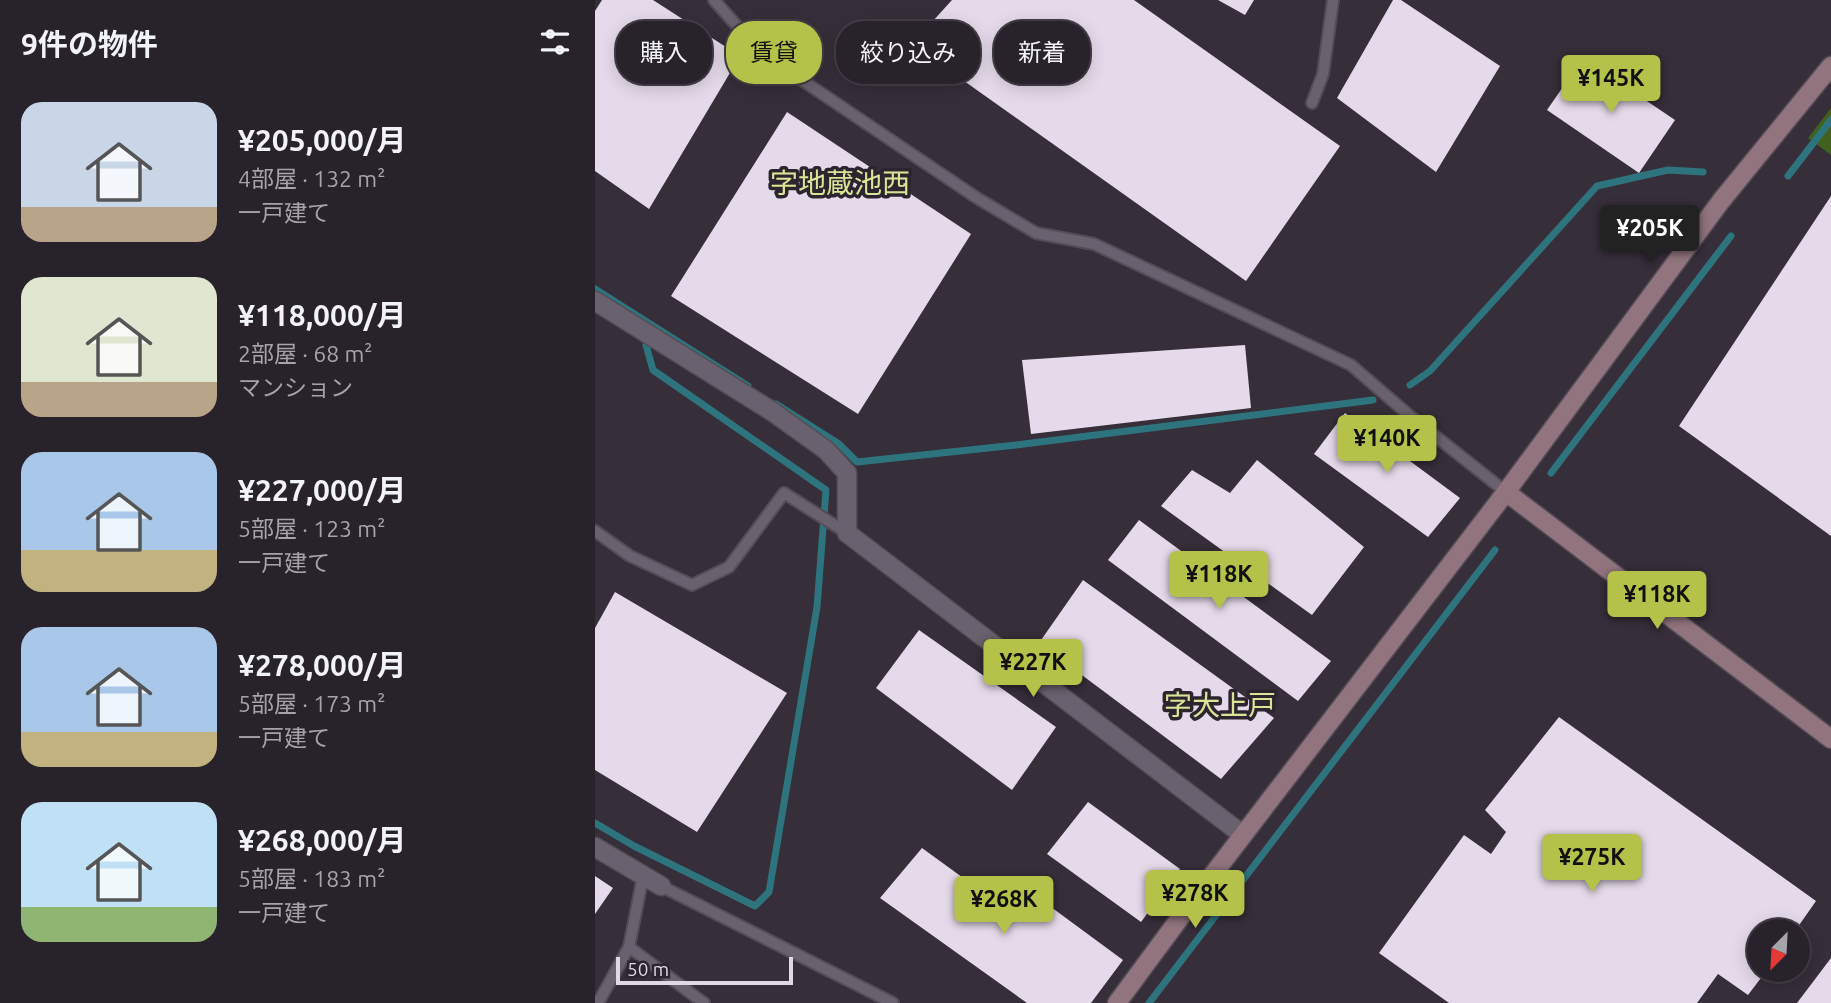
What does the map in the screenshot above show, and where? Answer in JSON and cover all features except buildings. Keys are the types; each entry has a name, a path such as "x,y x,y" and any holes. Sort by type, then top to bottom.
{"street":[{"path":"1117,1003 1506,492 1721,201 1831,66"},
{"path":"595,301 773,412 826,450 847,474 840,529 1243,835"},
{"path":"1506,492 1831,739"},
{"path":"595,847 661,886"}],"lane":[{"path":"714,0 760,52 977,198 1036,233 1094,244 1351,365 1506,492"},
{"path":"1312,103 1323,74 1333,0"},
{"path":"595,531 630,556 692,585 729,567 784,493 840,529"},
{"path":"599,1003 629,947 643,876"},
{"path":"661,886 893,1003"},
{"path":"629,947 704,1003"}],"green space":[{"path":"1831,108 1831,155 1808,138"}],"waterway":[{"path":"1788,176 1831,120"},
{"path":"1410,385 1430,371 1597,186 1668,170 1703,172"},
{"path":"1551,473 1731,236"},
{"path":"595,289 748,386"},
{"path":"595,823 634,846 755,906 769,892 817,607 826,490 653,370 646,345"},
{"path":"776,404 839,444 857,462 1373,400"},
{"path":"1149,1003 1495,550"}],"district":[{"name":"字地蔵池西","path":"840,182"},
{"name":"字大上戸","path":"1220,704"}]}
